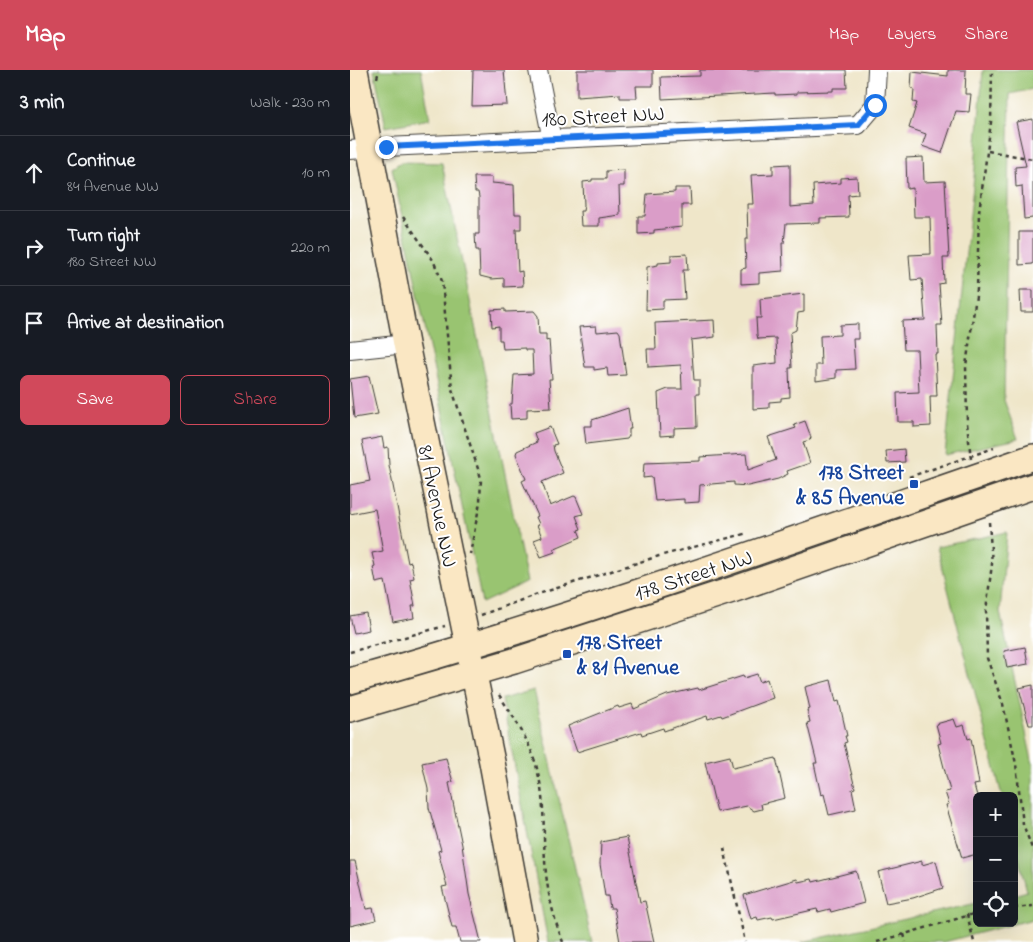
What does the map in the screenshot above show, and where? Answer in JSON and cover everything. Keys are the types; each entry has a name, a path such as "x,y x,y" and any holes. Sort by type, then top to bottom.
{"main road":[{"name":"81 Avenue NW","path":"355,70 360,149 406,344 474,615 477,644 525,942"},
{"name":"178 Street NW","path":"350,681 477,644 724,564 1033,457"},
{"name":"178 Street NW","path":"350,709 482,670 732,590 1033,486"}],"street":[{"path":"538,70 552,140"},
{"name":"180 Street NW","path":"360,149 858,125 875,105 876,70"},
{"path":"350,350 406,344"}],"path":[{"path":"376,85 379,70"},
{"path":"988,152 1033,159"},
{"path":"402,214 433,260 442,281 452,389 481,478 480,502 469,560"},
{"path":"904,479 995,448"},
{"path":"350,652 659,556 757,530"},
{"path":"474,615 477,644"},
{"path":"482,670 515,719 532,749 542,793 545,863 555,916 563,942"},
{"path":"724,848 745,942"},
{"path":"1018,908 1033,906"},
{"path":"878,942 973,913"},
{"path":"967,914 974,942"},
{"path":"904,934 906,942"}],"green space":[{"path":"374,70 421,70 430,119 386,127"},
{"path":"983,70 1033,70 1033,89 1010,94 1004,400 1018,439 945,455 975,167"},
{"path":"401,162 442,163 527,582 482,603 392,168"},
{"path":"1007,532 1000,612 1033,765 1033,919 1018,923 1018,894 1027,891 1018,857 1018,792 1001,792 937,547"},
{"path":"534,690 592,942 548,942 502,699"},
{"path":"973,904 973,927 1002,927 944,942 802,942"}],"building":[{"path":"473,70 504,70 507,105 472,106"},
{"path":"577,70 653,70 653,86 636,86 637,98 620,98 620,94 577,97"},
{"path":"700,70 846,70 847,88 833,88 833,91 797,92 797,94 775,95 775,93 662,99 661,77 700,76"},
{"path":"948,70 966,70 965,94 971,94 969,112 956,111 942,153 922,146 926,134 909,128 917,103 913,102 914,89 911,88 912,72 948,76"},
{"path":"1033,119 1033,218 1024,219 1022,186 1016,187 1015,167 1026,166 1016,122"},
{"path":"923,157 924,182 945,181 949,258 943,258 944,283 939,284 942,325 937,325 938,354 935,354 937,396 930,396 931,426 914,427 914,422 898,422 897,393 919,392 917,350 904,350 902,321 925,320 922,279 911,280 909,255 931,254 930,217 914,217 913,188 907,189 906,158"},
{"path":"790,164 790,207 814,205 813,185 841,183 841,178 857,177 858,194 848,195 849,217 820,218 820,223 786,224 784,243 782,243 783,271 759,273 759,283 741,284 741,269 746,268 745,239 748,239 747,204 753,204 751,175 773,174 773,165"},
{"path":"624,170 624,186 619,186 620,215 599,218 599,226 581,226 580,211 583,211 584,205 583,182 592,181 592,179 606,179 606,171"},
{"path":"474,177 492,177 492,183 514,185 515,214 521,214 521,229 516,229 518,272 522,271 523,286 504,287 504,278 492,279 480,276 479,250 476,250 475,234 479,234 479,197 478,192 475,192"},
{"path":"675,188 690,188 691,205 682,205 682,227 654,230 654,233 638,234 638,216 645,216 647,194 675,192"},
{"path":"1019,232 1033,232 1033,264 1019,265"},
{"path":"687,254 688,270 683,270 685,299 663,300 663,309 646,310 647,267 658,265 658,263 671,262 671,255"},
{"path":"1020,290 1033,290 1033,312 1021,312"},
{"path":"804,294 804,312 798,313 796,330 790,333 792,368 789,368 790,397 781,398 781,401 769,402 769,408 753,409 753,366 777,363 776,338 758,339 756,318 761,318 760,299"},
{"path":"505,309 505,312 534,311 538,316 539,334 546,334 546,341 549,340 552,379 549,379 551,408 527,409 527,418 511,419 510,404 512,404 514,375 533,374 532,350 525,350 525,348 503,349 502,340 499,340 499,326 492,327 491,310"},
{"path":"714,320 715,337 691,340 694,380 699,380 699,394 696,394 697,427 674,428 674,435 660,436 658,393 668,389 682,389 681,365 648,367 647,349 656,349 655,323"},
{"path":"858,324 858,339 853,339 855,369 836,370 836,378 816,381 816,365 821,365 820,336 840,335 840,325"},
{"path":"596,326 597,332 618,330 620,333 626,375 608,376 607,368 594,370 594,367 585,367 579,327"},
{"path":"369,376 378,414 354,418 350,379"},
{"path":"628,408 631,429 629,429 627,439 586,444 584,426 592,426 592,420"},
{"path":"805,421 811,437 810,440 803,442 810,463 787,471 788,474 778,479 748,486 734,485 734,482 700,485 699,502 684,503 684,499 655,501 652,477 643,478 644,463 700,461 700,457 746,454 748,470 776,460 768,437 796,428 794,425"},
{"path":"550,427 557,444 553,445 554,451 563,473 542,482 550,506 574,496 583,514 576,516 581,529 578,530 581,537 553,549 555,552 541,557 534,540 542,537 537,525 539,524 536,517 538,516 522,481 526,479 516,454 517,451 537,442 534,433"},
{"path":"382,437 384,448 388,447 389,465 408,563 411,562 414,578 410,579 415,606 412,606 414,618 393,622 385,581 376,583 373,567 375,566 372,553 383,551 375,509 350,514 350,485 370,481 362,441"},
{"path":"904,449 905,462 887,463 886,451"},
{"path":"366,613 369,630 354,633 350,616"},
{"path":"1025,647 1028,664 1007,668 1004,651"},
{"path":"757,674 760,682 767,679 773,698 722,717 721,715 708,719 707,716 664,731 663,728 642,735 641,732 577,752 568,726 618,706 619,708 632,704 634,709 667,695 698,688 699,690 743,676 744,678"},
{"path":"831,680 836,702 839,701 847,736 845,736 847,742 844,743 855,788 852,789 856,809 829,815 824,794 821,795 814,763 817,763 807,723 810,722 807,710 810,709 805,687"},
{"path":"1033,685 1033,725 1029,725 1019,688"},
{"path":"954,719 957,727 964,725 968,739 971,738 979,784 974,785 976,792 973,792 973,855 962,858 946,805 949,804 945,792 950,791 938,744 941,743 936,724"},
{"path":"730,756 733,768 776,758 785,798 761,804 762,809 754,811 747,806 717,812 705,762"},
{"path":"446,758 453,782 449,783 462,845 469,894 481,942 460,942 456,927 452,927 442,887 447,886 438,851 441,850 429,808 428,789 422,763"},
{"path":"627,837 640,902 645,901 654,942 620,942 614,908 610,908 608,896 605,896 600,864 601,842"},
{"path":"350,861 355,861 366,909 373,908 376,920 350,926"},
{"path":"922,861 922,865 936,861 943,888 913,898 886,903 878,872"},
{"path":"856,871 864,903 831,912 830,909 818,912 817,909 773,919 772,917 758,920 757,917 751,919 744,895 797,879 798,882 812,879 813,882"}],"place":[{"name":"178 Street & 85 Avenue","path":"914,484"},
{"name":"178 Street & 81 Avenue","path":"567,654"}],"route":[{"path":"386,147 858,125 875,105"}]}
